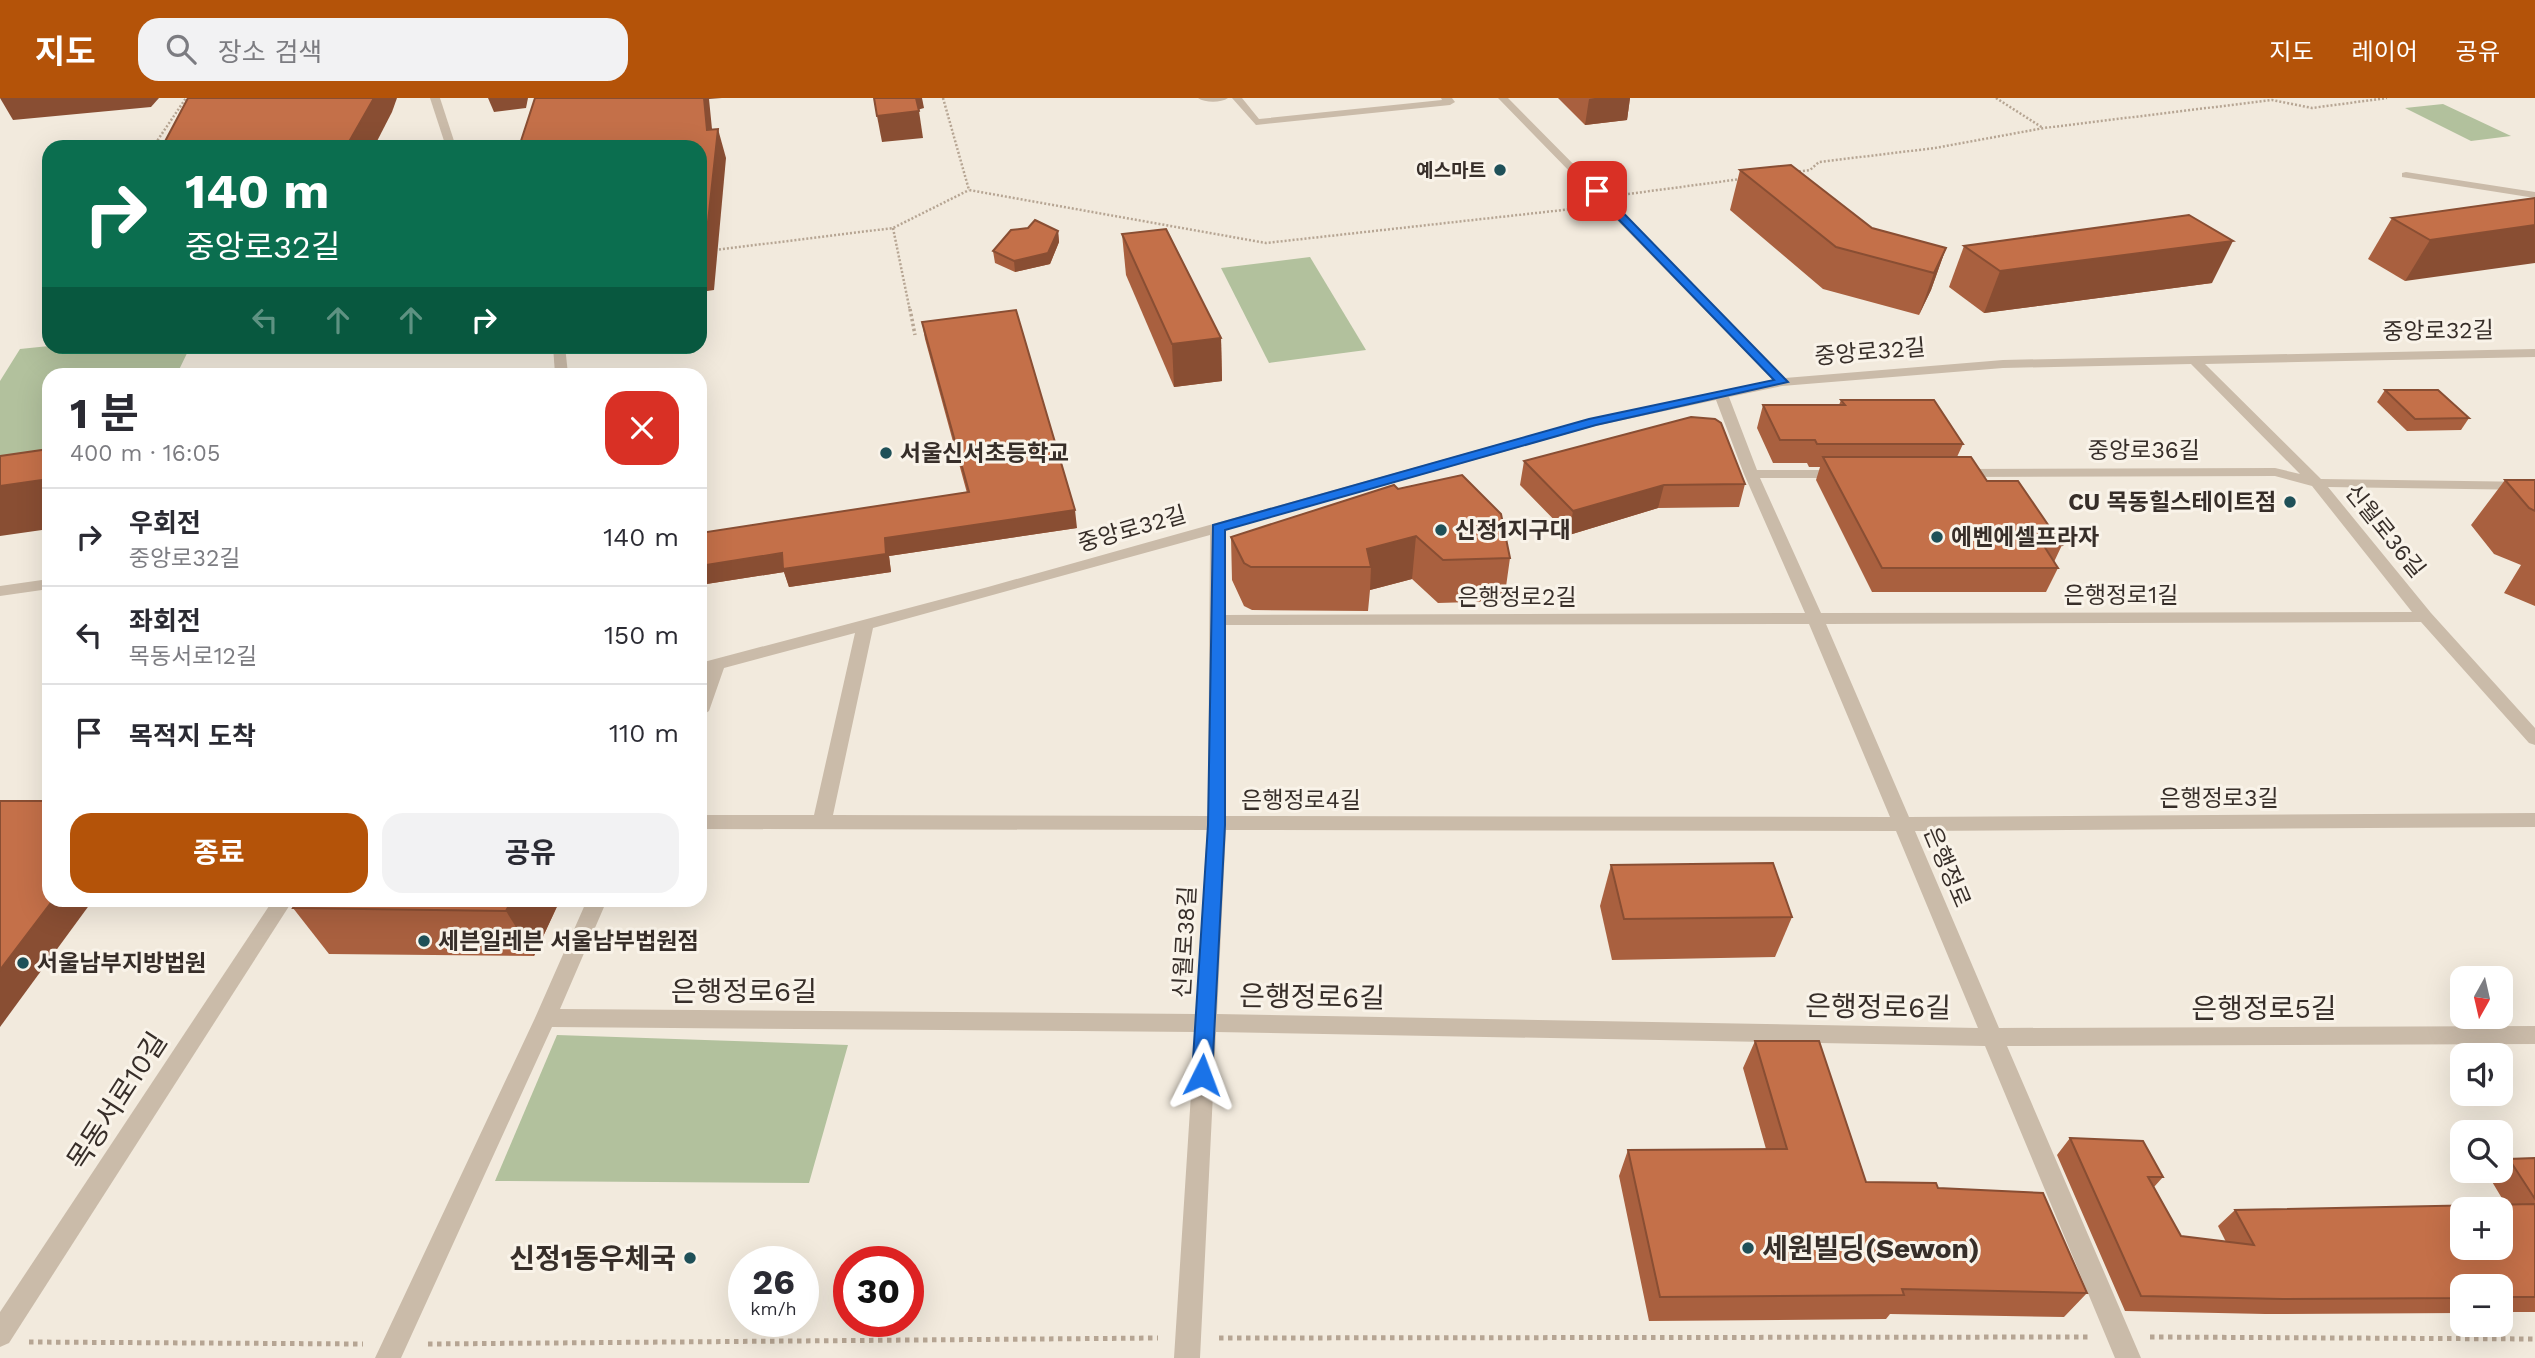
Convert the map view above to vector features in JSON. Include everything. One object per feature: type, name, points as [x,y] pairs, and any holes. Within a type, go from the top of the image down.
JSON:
[{"type":"street","points":[[435,98],[449,140]]},
{"type":"street","points":[[1203,98],[1223,98]]},
{"type":"street","points":[[1237,98],[1256,122],[1450,102],[1446,98]]},
{"type":"street","points":[[1503,98],[1782,382]]},
{"type":"street","points":[[2406,175],[2535,195]]},
{"type":"street","name":"중앙로32길","points":[[708,667],[865,626],[1593,422],[1782,382],[2003,365],[2535,353]]},
{"type":"street","name":"신월로36길","points":[[2193,359],[2317,483],[2425,617],[2535,738]]},
{"type":"street","name":"은행정로","points":[[1721,395],[1751,474],[1816,620],[2129,1358]]},
{"type":"street","name":"중앙로36길","points":[[1947,474],[2275,472],[2317,483],[2535,486]]},
{"type":"street","points":[[1751,474],[1849,474]]},
{"type":"street","name":"신월로38길","points":[[1188,1348],[1217,825],[1218,528]]},
{"type":"street","points":[[0,591],[42,585]]},
{"type":"street","name":"은행정로1길","points":[[1816,620],[2425,617]]},
{"type":"street","name":"은행정로2길","points":[[1218,620],[1816,620]]},
{"type":"street","points":[[822,823],[865,626]]},
{"type":"street","name":"은행정로3길","points":[[1903,824],[2535,820]]},
{"type":"street","name":"은행정로4길","points":[[707,822],[1217,825],[1903,824]]},
{"type":"street","name":"목동서로10길","points":[[7,1338],[279,907]]},
{"type":"street","points":[[391,1351],[546,1018],[594,907]]},
{"type":"street","name":"은행정로6길","points":[[546,1018],[1205,1023],[1992,1037]]},
{"type":"street","name":"은행정로5길","points":[[1992,1037],[2535,1035]]},
{"type":"path","points":[[158,140],[186,98]]},
{"type":"path","points":[[943,98],[969,190]]},
{"type":"path","points":[[1996,98],[2043,128]]},
{"type":"path","points":[[1782,174],[1810,170],[1819,162],[1935,148],[2043,128],[2272,100],[2312,108],[2387,98]]},
{"type":"path","points":[[714,250],[893,228],[969,190],[1266,243],[1606,201],[1741,179]]},
{"type":"path","points":[[893,228],[915,335]]},
{"type":"path","points":[[7,1338],[391,1351],[1188,1348],[2120,1337],[2535,1339]]},
{"type":"green space","points":[[2443,104],[2511,136],[2471,141],[2405,108]]},
{"type":"green space","points":[[1310,257],[1366,350],[1269,363],[1221,268]]},
{"type":"green space","points":[[42,347],[42,354],[187,354],[180,368],[42,368],[42,487],[0,493],[0,381],[20,349]]},
{"type":"green space","points":[[557,1035],[848,1045],[809,1183],[495,1181]]},
{"type":"building","points":[[188,98],[374,98],[350,140],[166,140]]},
{"type":"building","points":[[535,98],[704,98],[707,130],[718,129],[707,231],[707,140],[521,140]]},
{"type":"building","points":[[874,98],[916,98],[919,111],[877,116]]},
{"type":"building","points":[[1791,165],[1872,228],[1946,248],[1934,273],[1836,247],[1740,170]]},
{"type":"building","points":[[2535,198],[2535,225],[2430,240],[2392,218]]},
{"type":"building","points":[[2189,215],[2233,241],[2000,271],[1964,246]]},
{"type":"building","points":[[1035,220],[1058,231],[1048,253],[1014,261],[993,251],[1011,230],[1028,228]]},
{"type":"building","points":[[1166,229],[1221,338],[1172,344],[1122,234]]},
{"type":"building","points":[[1016,310],[1075,510],[885,538],[886,554],[783,569],[782,553],[707,565],[707,532],[969,492],[922,322]]},
{"type":"building","points":[[2385,390],[2438,390],[2469,418],[2415,419]]},
{"type":"building","points":[[1841,400],[1934,400],[1963,444],[1817,444],[1815,440],[1780,440],[1763,405],[1845,405]]},
{"type":"building","points":[[1691,417],[1715,419],[1721,423],[1745,484],[1664,485],[1573,511],[1524,461]]},
{"type":"building","points":[[42,450],[42,480],[0,486],[0,456]]},
{"type":"building","points":[[1823,457],[1971,457],[1987,481],[2018,481],[2062,545],[2044,546],[2058,568],[1882,568]]},
{"type":"building","points":[[1462,475],[1501,514],[1510,558],[1443,560],[1416,536],[1367,549],[1371,567],[1251,567],[1244,563],[1231,537],[1394,485],[1398,489]]},
{"type":"building","points":[[2505,480],[2535,480],[2535,511],[2529,508]]},
{"type":"building","points":[[0,801],[42,801],[42,907],[48,907],[0,970]]},
{"type":"building","points":[[1773,863],[1792,917],[1624,919],[1611,865]]},
{"type":"building","points":[[294,907],[508,907],[506,911]]},
{"type":"building","points":[[1755,1041],[1819,1041],[1866,1182],[1936,1183],[1938,1188],[2043,1193],[2087,1293],[1902,1289],[1904,1295],[1660,1297],[1628,1150],[1787,1149]]},
{"type":"building","points":[[2070,1138],[2143,1141],[2163,1177],[2148,1177],[2181,1236],[2254,1245],[2235,1210],[2450,1206],[2450,1260],[2513,1260],[2513,1204],[2535,1204],[2535,1297],[2513,1297],[2513,1274],[2450,1274],[2450,1298],[2141,1296]]},
{"type":"building","points":[[2535,1158],[2535,1199],[2513,1165],[2513,1159]]},
{"type":"place","name":"예스마트","points":[[1500,170]]},
{"type":"place","name":"서울신서초등학교","points":[[886,453]]},
{"type":"place","name":"CU 목동힐스테이트점","points":[[2290,502]]},
{"type":"place","name":"신정1지구대","points":[[1441,530]]},
{"type":"place","name":"에벤에셀프라자","points":[[1937,537]]},
{"type":"place","name":"세븐일레븐 서울남부법원점","points":[[424,941]]},
{"type":"place","name":"서울남부지방법원","points":[[23,963]]},
{"type":"place","name":"세원빌딩(Sewon)","points":[[1748,1248]]},
{"type":"place","name":"신정1동우체국","points":[[690,1258]]},
{"type":"route","points":[[1202,1075],[1217,825],[1218,528],[1593,422],[1782,382],[1597,191]]}]
